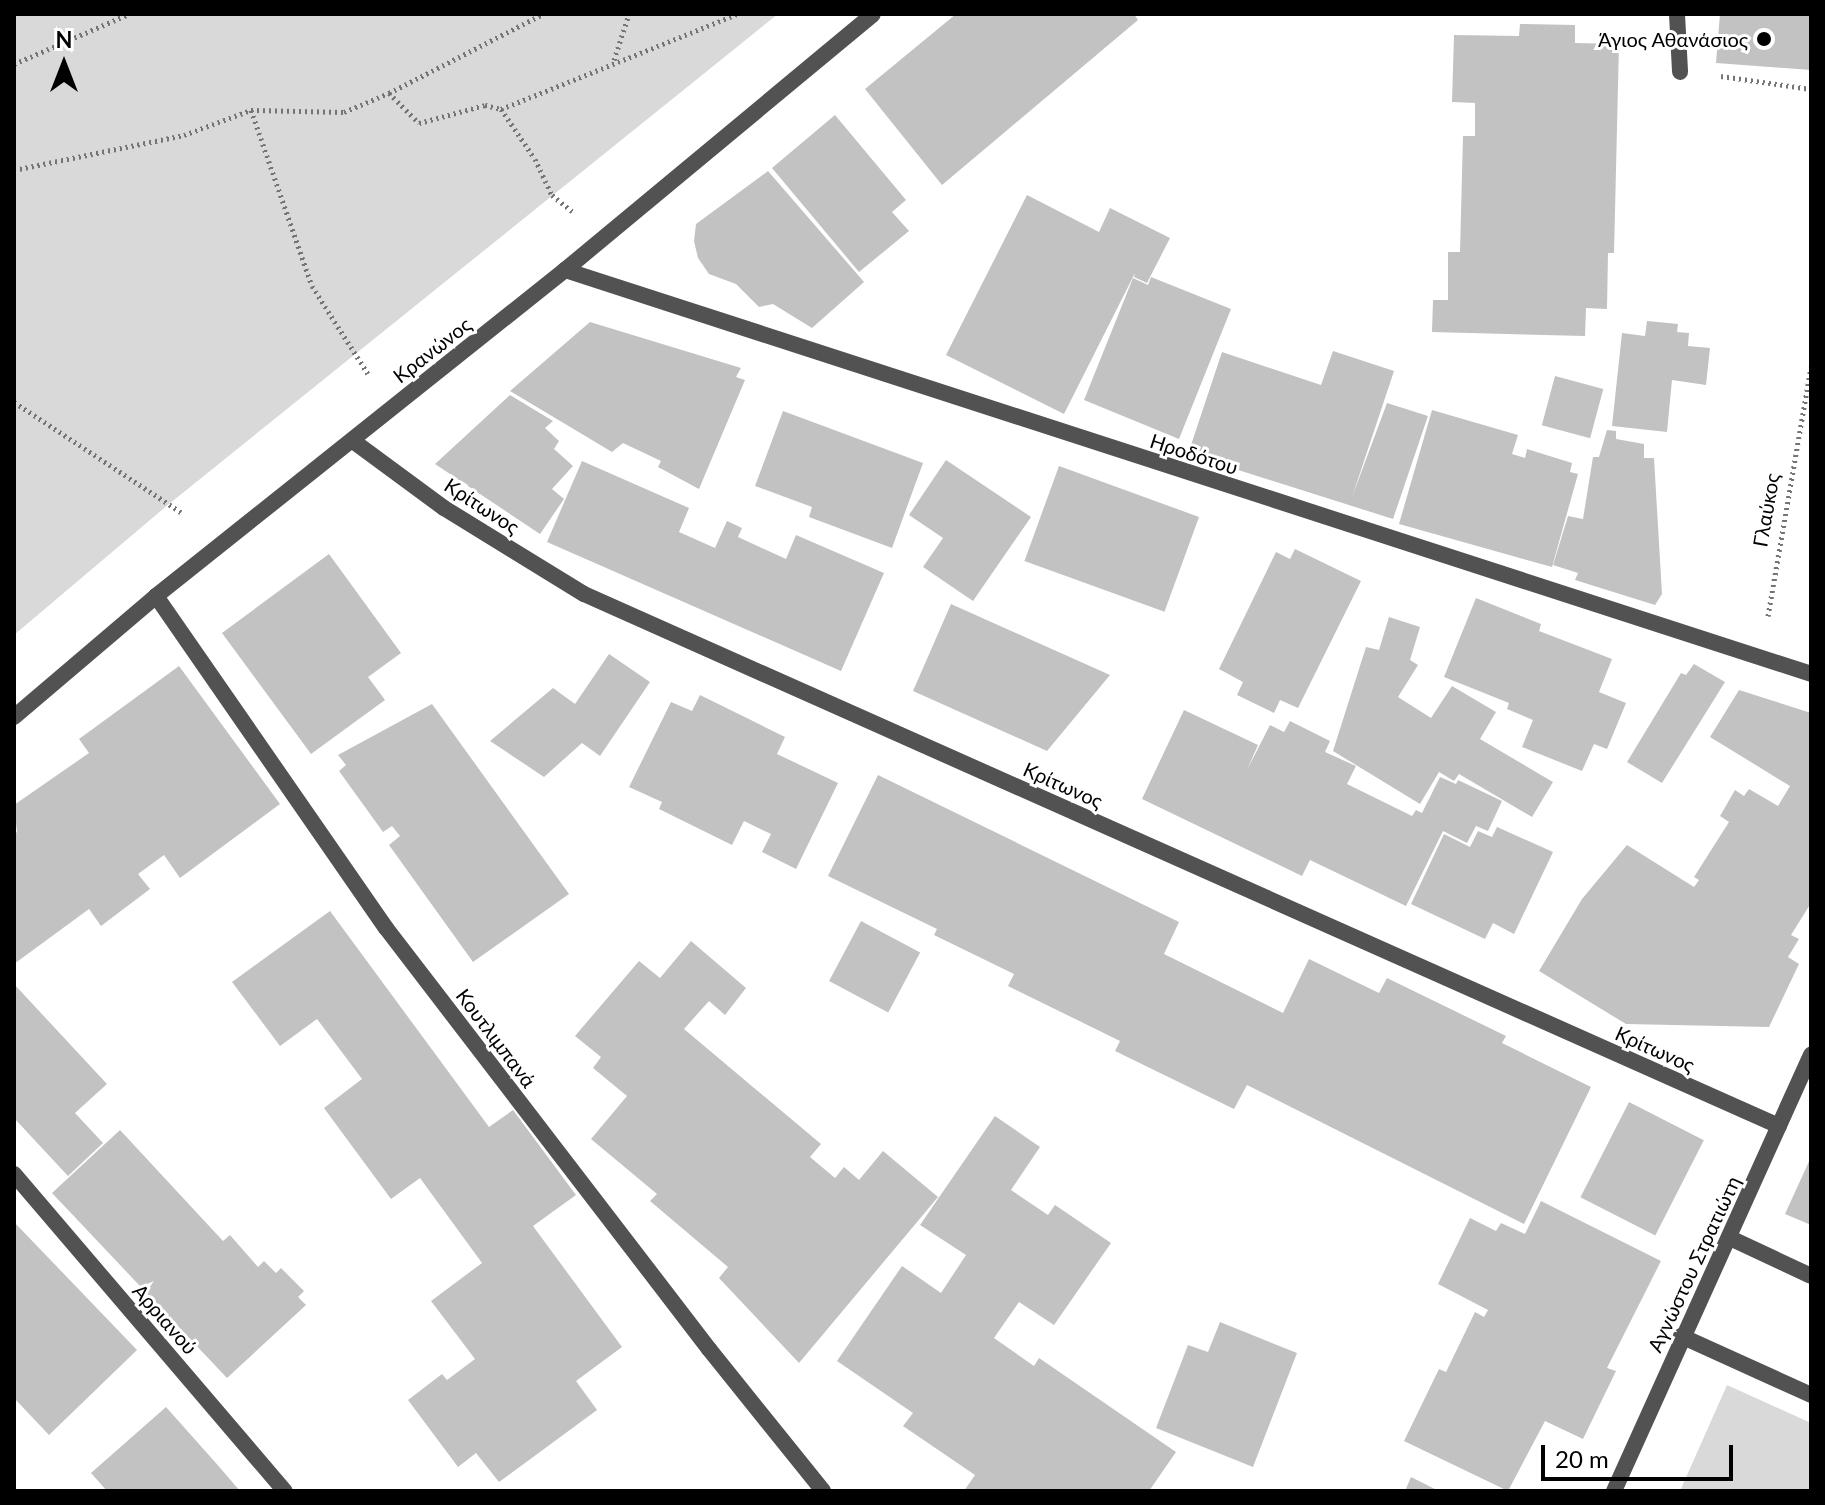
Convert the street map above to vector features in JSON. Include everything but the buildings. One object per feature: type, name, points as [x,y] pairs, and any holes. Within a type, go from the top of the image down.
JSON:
[{"type":"street","name":"Κρανώνος","points":[[14,717],[156,596],[565,270],[873,14]]},
{"type":"street","points":[[1677,14],[1680,72]]},
{"type":"street","name":"Ηροδότου","points":[[565,270],[1811,674]]},
{"type":"street","name":"Κρίτωνος","points":[[353,441],[444,508],[584,594],[1779,1126]]},
{"type":"street","name":"Κουτλιμπανά","points":[[156,596],[386,928],[709,1349],[823,1491]]},
{"type":"street","name":"Αγνώστου Στρατιώτη","points":[[1614,1491],[1681,1336],[1730,1238],[1811,1054]]},
{"type":"street","name":"Αρριανού","points":[[14,1174],[285,1491]]},
{"type":"street","points":[[1730,1238],[1811,1276]]},
{"type":"street","points":[[1681,1336],[1811,1395]]},
{"type":"path","points":[[14,64],[129,14]]},
{"type":"path","points":[[14,170],[184,135],[251,110],[344,112],[389,93],[543,14]]},
{"type":"path","points":[[613,61],[629,14]]},
{"type":"path","points":[[389,93],[419,123],[467,108],[485,105],[501,109],[613,61],[737,14]]},
{"type":"path","points":[[1743,78],[1811,89]]},
{"type":"path","points":[[501,109],[535,159],[552,195],[605,235]]},
{"type":"path","points":[[251,110],[312,286],[354,358],[395,405]]},
{"type":"path","name":"Γλαύκος","points":[[1761,659],[1811,368]]},
{"type":"path","points":[[14,402],[181,512]]},
{"type":"shaded area","points":[[14,14],[778,14],[169,504],[14,635]]},
{"type":"shaded area","points":[[1727,1385],[1811,1423],[1811,1491],[1680,1491]]},
{"type":"place","name":"Άγιος Αθανάσιος","points":[[1764,39]]}]
